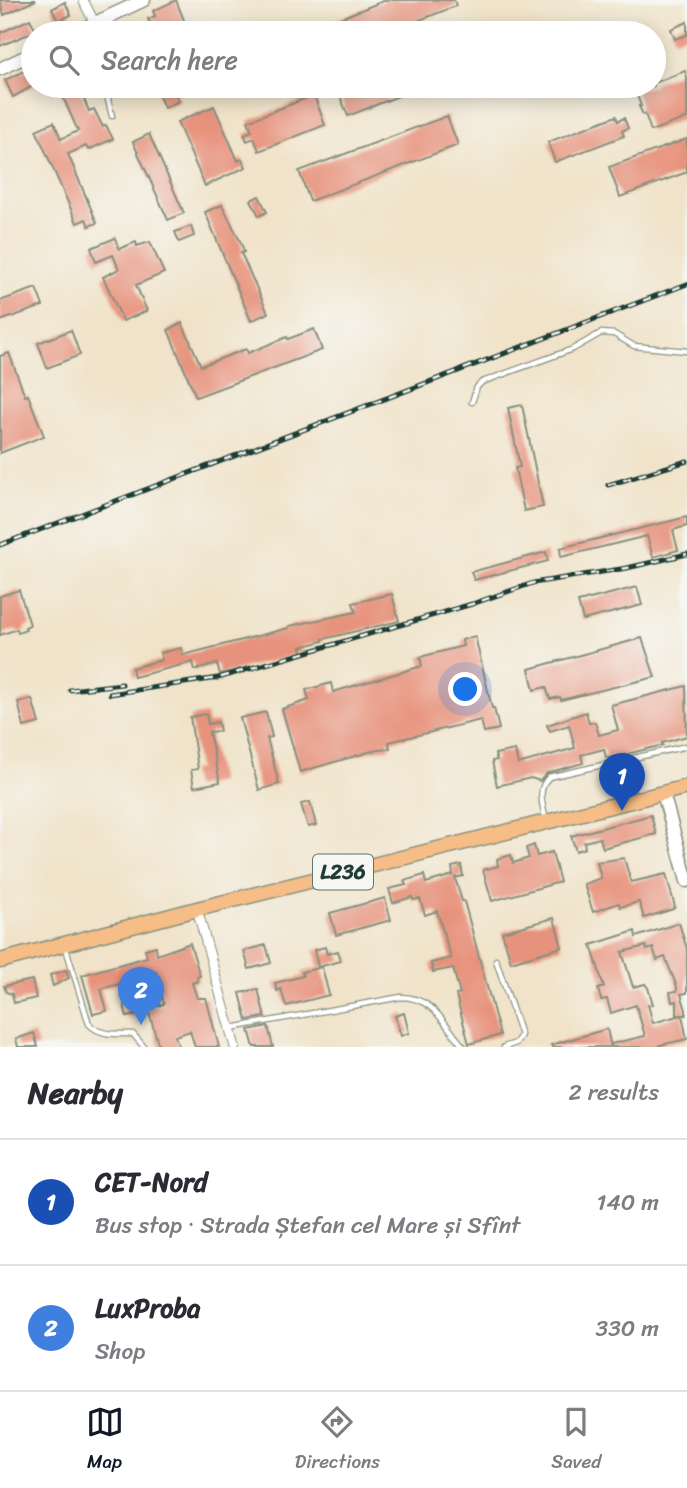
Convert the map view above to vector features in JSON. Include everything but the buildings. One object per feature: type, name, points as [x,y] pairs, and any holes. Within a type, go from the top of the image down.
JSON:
[{"type":"main road","name":"L236","points":[[0,961],[687,787]]},
{"type":"street","points":[[83,0],[94,21]]},
{"type":"street","points":[[101,21],[144,0]]},
{"type":"street","points":[[0,69],[21,59]]},
{"type":"street","points":[[663,793],[687,881]]},
{"type":"street","points":[[197,909],[235,1047]]},
{"type":"lane","points":[[108,17],[110,21]]},
{"type":"lane","points":[[108,98],[111,116]]},
{"type":"lane","points":[[472,402],[477,387],[482,382],[573,349],[601,332],[614,334],[634,346],[687,351]]},
{"type":"lane","points":[[547,822],[540,791],[549,777],[687,746]]},
{"type":"lane","points":[[65,944],[89,1024],[107,1034],[133,1034],[144,1047]]},
{"type":"lane","points":[[496,960],[521,1035],[516,1043],[504,1047]]},
{"type":"lane","points":[[230,1028],[401,997],[415,997],[426,1003],[464,1047]]},
{"type":"railway","points":[[0,545],[687,284]]},
{"type":"railway","points":[[608,485],[687,461]]},
{"type":"railway","points":[[110,694],[218,678],[472,604],[533,583],[627,568],[687,554]]},
{"type":"railway","points":[[70,690],[122,684]]},
{"type":"place","name":"CET-Nord","points":[[622,811]]},
{"type":"place","name":"LuxProba","points":[[141,1025]]}]
